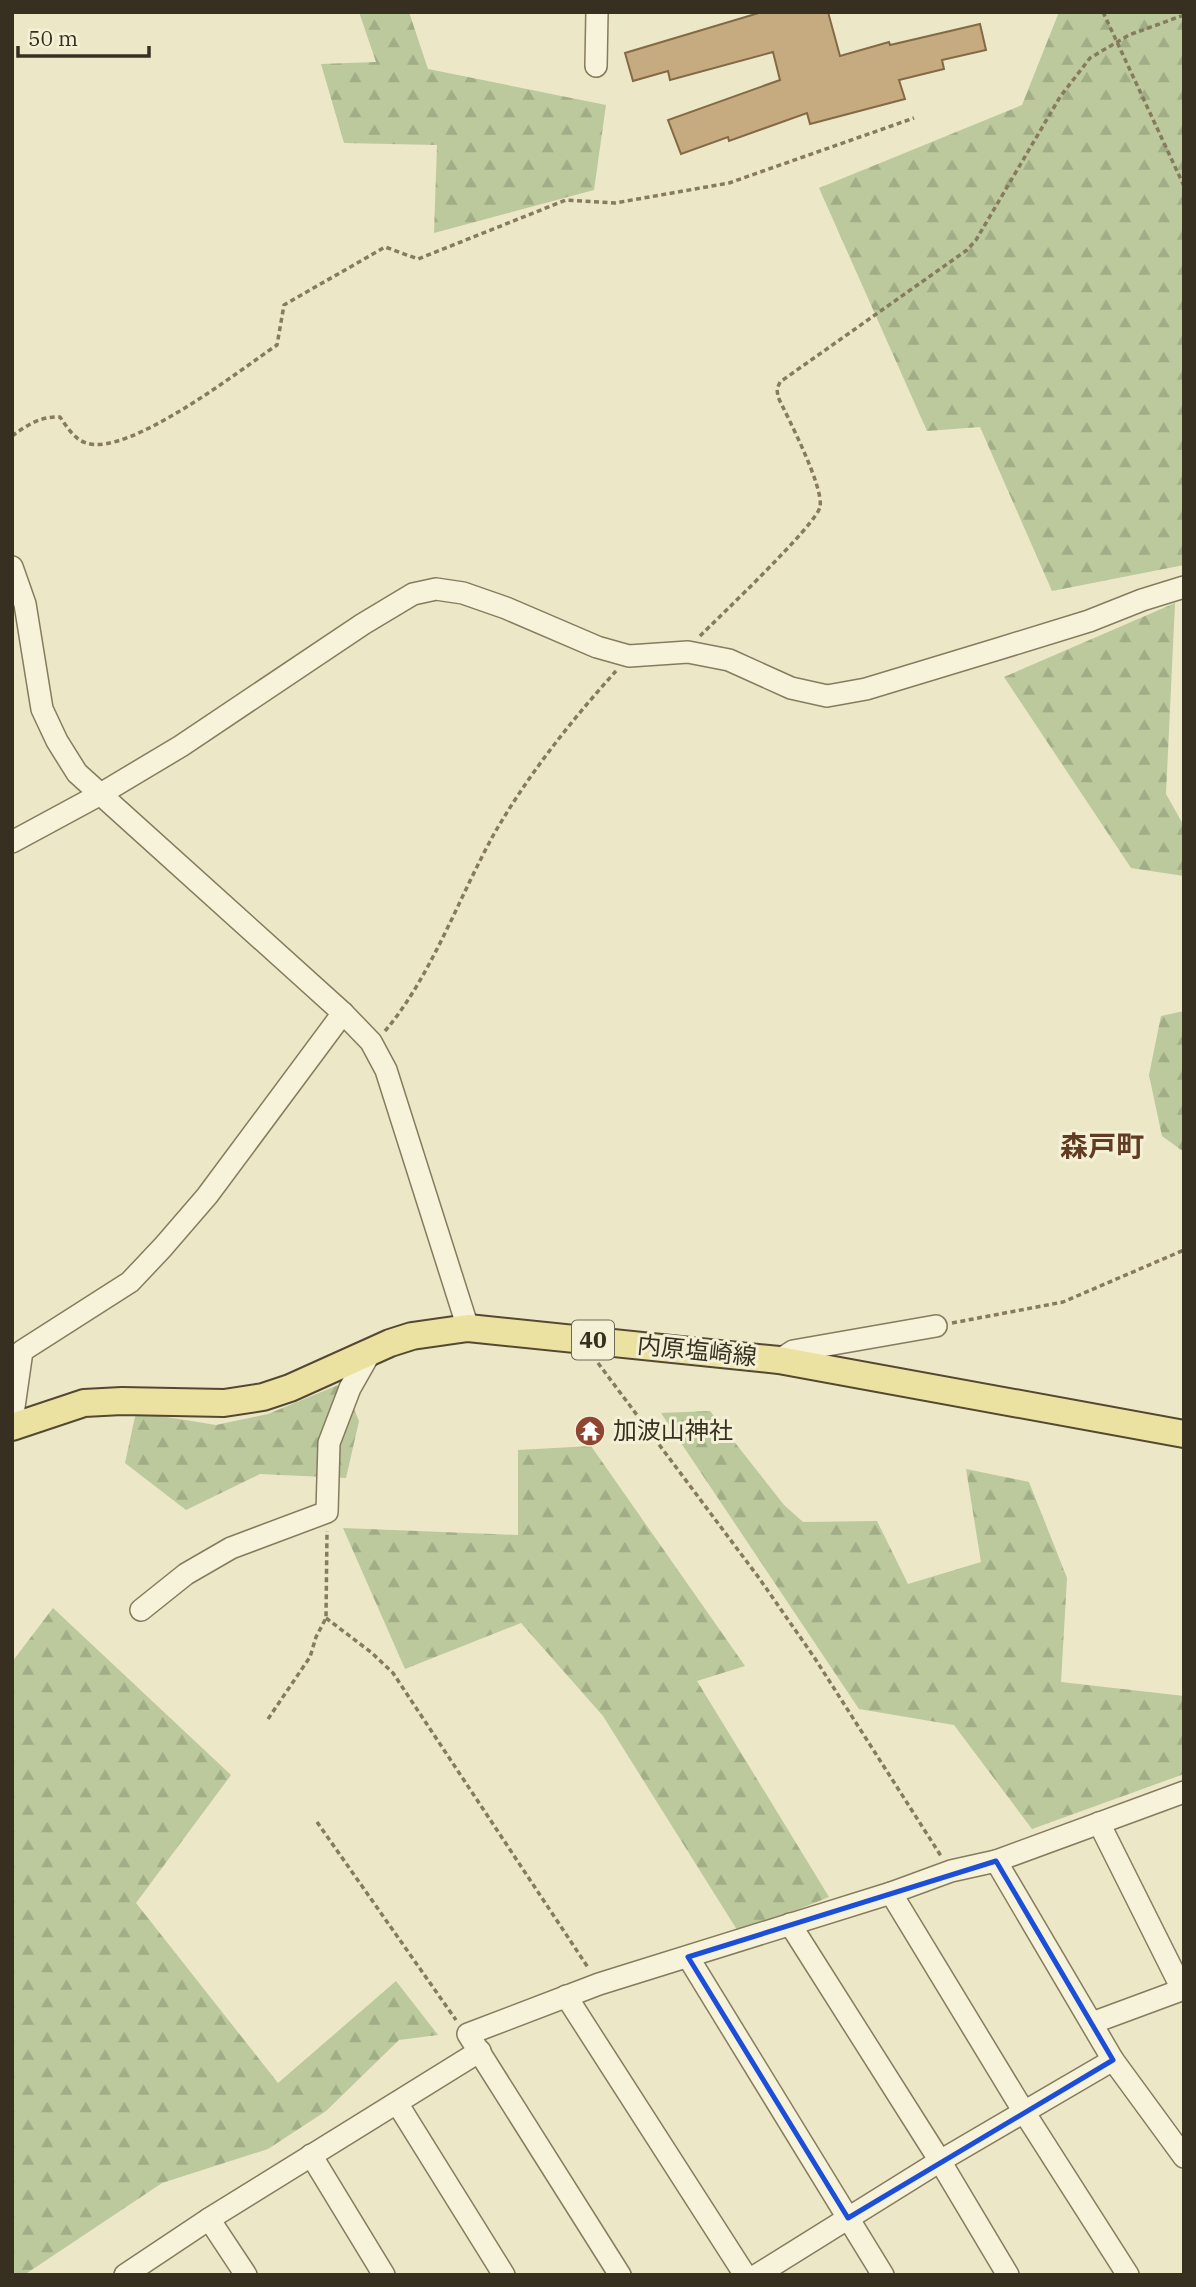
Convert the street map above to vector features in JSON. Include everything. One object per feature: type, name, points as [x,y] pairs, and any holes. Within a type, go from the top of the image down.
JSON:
[{"type":"main road","name":"内原塩崎線","points":[[12,1427],[84,1404],[122,1401],[224,1403],[263,1397],[412,1336],[468,1328],[779,1360],[1184,1434]]},
{"type":"street","points":[[596,66],[597,12]]},
{"type":"street","points":[[12,567],[25,604],[32,637],[42,709],[57,741],[77,772],[99,795],[343,1013],[371,1042],[386,1070],[468,1328]]},
{"type":"street","points":[[12,842],[99,795],[181,746],[413,594],[436,589],[463,593],[506,608],[597,647],[629,656],[688,652],[729,660],[791,688],[827,696],[866,689],[1050,634],[1184,587]]},
{"type":"street","points":[[12,1420],[22,1352],[38,1339],[100,1304],[130,1282],[207,1196],[343,1013]]},
{"type":"street","points":[[779,1360],[793,1351],[936,1326]]},
{"type":"street","points":[[141,1610],[186,1574],[232,1548],[327,1512],[329,1443],[350,1388],[371,1351]]},
{"type":"street","points":[[620,2275],[468,2034],[599,1984],[891,1893],[951,1871],[996,1861],[1184,1792]]},
{"type":"street","points":[[1092,2023],[1183,1989],[1099,1823]]},
{"type":"street","points":[[996,1861],[1113,2060],[1184,2157]]},
{"type":"street","points":[[891,1893],[1024,2112],[1128,2275]]},
{"type":"street","points":[[790,1924],[940,2161],[1008,2275]]},
{"type":"street","points":[[688,1957],[883,2275]]},
{"type":"street","points":[[566,1996],[746,2275]]},
{"type":"street","points":[[125,2275],[209,2219],[480,2051]]},
{"type":"street","points":[[757,2275],[940,2161],[1113,2060]]},
{"type":"street","points":[[397,2103],[504,2275]]},
{"type":"street","points":[[311,2155],[384,2275]]},
{"type":"street","points":[[209,2219],[246,2275]]},
{"type":"path","points":[[1103,12],[1184,186]]},
{"type":"path","points":[[688,652],[695,641],[805,529],[820,507],[815,479],[778,397],[776,389],[780,382],[967,250],[976,240],[1060,97],[1090,58],[1117,41],[1184,15]]},
{"type":"path","points":[[12,436],[50,416],[60,417],[76,438],[88,444],[117,442],[148,430],[277,345],[284,305],[385,247],[418,259],[566,200],[615,204],[729,183],[914,118]]},
{"type":"path","points":[[371,1042],[386,1030],[433,958],[460,898],[523,786],[581,709],[629,656]]},
{"type":"path","points":[[936,1326],[1063,1301],[1184,1250]]},
{"type":"path","points":[[580,1338],[759,1578],[814,1657],[951,1871]]},
{"type":"path","points":[[268,1719],[310,1657],[326,1618],[327,1512]]},
{"type":"path","points":[[326,1618],[372,1653],[393,1673],[599,1984]]},
{"type":"path","points":[[317,1822],[456,2020]]},
{"type":"highlighted area","points":[[996,1861],[1113,2060],[848,2218],[688,1957]]},
{"type":"green space","points":[[359,12],[409,12],[428,69],[606,105],[594,190],[434,233],[437,145],[344,143],[321,64],[376,62]]},
{"type":"green space","points":[[1059,12],[1184,12],[1184,565],[1052,591],[980,427],[927,431],[819,188],[1022,105]]},
{"type":"green space","points":[[1175,603],[1166,794],[1184,826],[1184,876],[1131,868],[1004,677]]},
{"type":"green space","points":[[1184,1011],[1184,1152],[1162,1136],[1149,1075],[1161,1016]]},
{"type":"green space","points":[[343,1383],[359,1421],[346,1478],[260,1474],[186,1510],[125,1463],[136,1412],[216,1425],[268,1414]]},
{"type":"green space","points":[[710,1411],[784,1505],[803,1522],[877,1521],[908,1584],[981,1562],[966,1469],[1029,1482],[1067,1578],[1061,1682],[1184,1696],[1184,1774],[1032,1829],[954,1725],[859,1709],[661,1413]]},
{"type":"green space","points":[[591,1446],[745,1666],[697,1681],[829,1897],[739,1933],[603,1716],[521,1623],[405,1669],[343,1528],[518,1535],[518,1450]]},
{"type":"green space","points":[[53,1608],[231,1775],[136,1903],[278,2083],[396,1981],[438,2035],[399,2040],[326,2111],[268,2149],[162,2183],[24,2275],[12,2275],[12,1662]]},
{"type":"building","points":[[762,12],[828,12],[840,56],[889,42],[890,45],[980,24],[986,50],[942,60],[944,69],[899,80],[905,99],[810,124],[807,113],[729,141],[728,137],[681,154],[668,120],[780,80],[773,52],[670,80],[668,71],[633,81],[625,53]]},
{"type":"place","name":"加波山神社","points":[[590,1431]]},
{"type":"district","name":"森戸町","points":[[1102,1146]]}]
